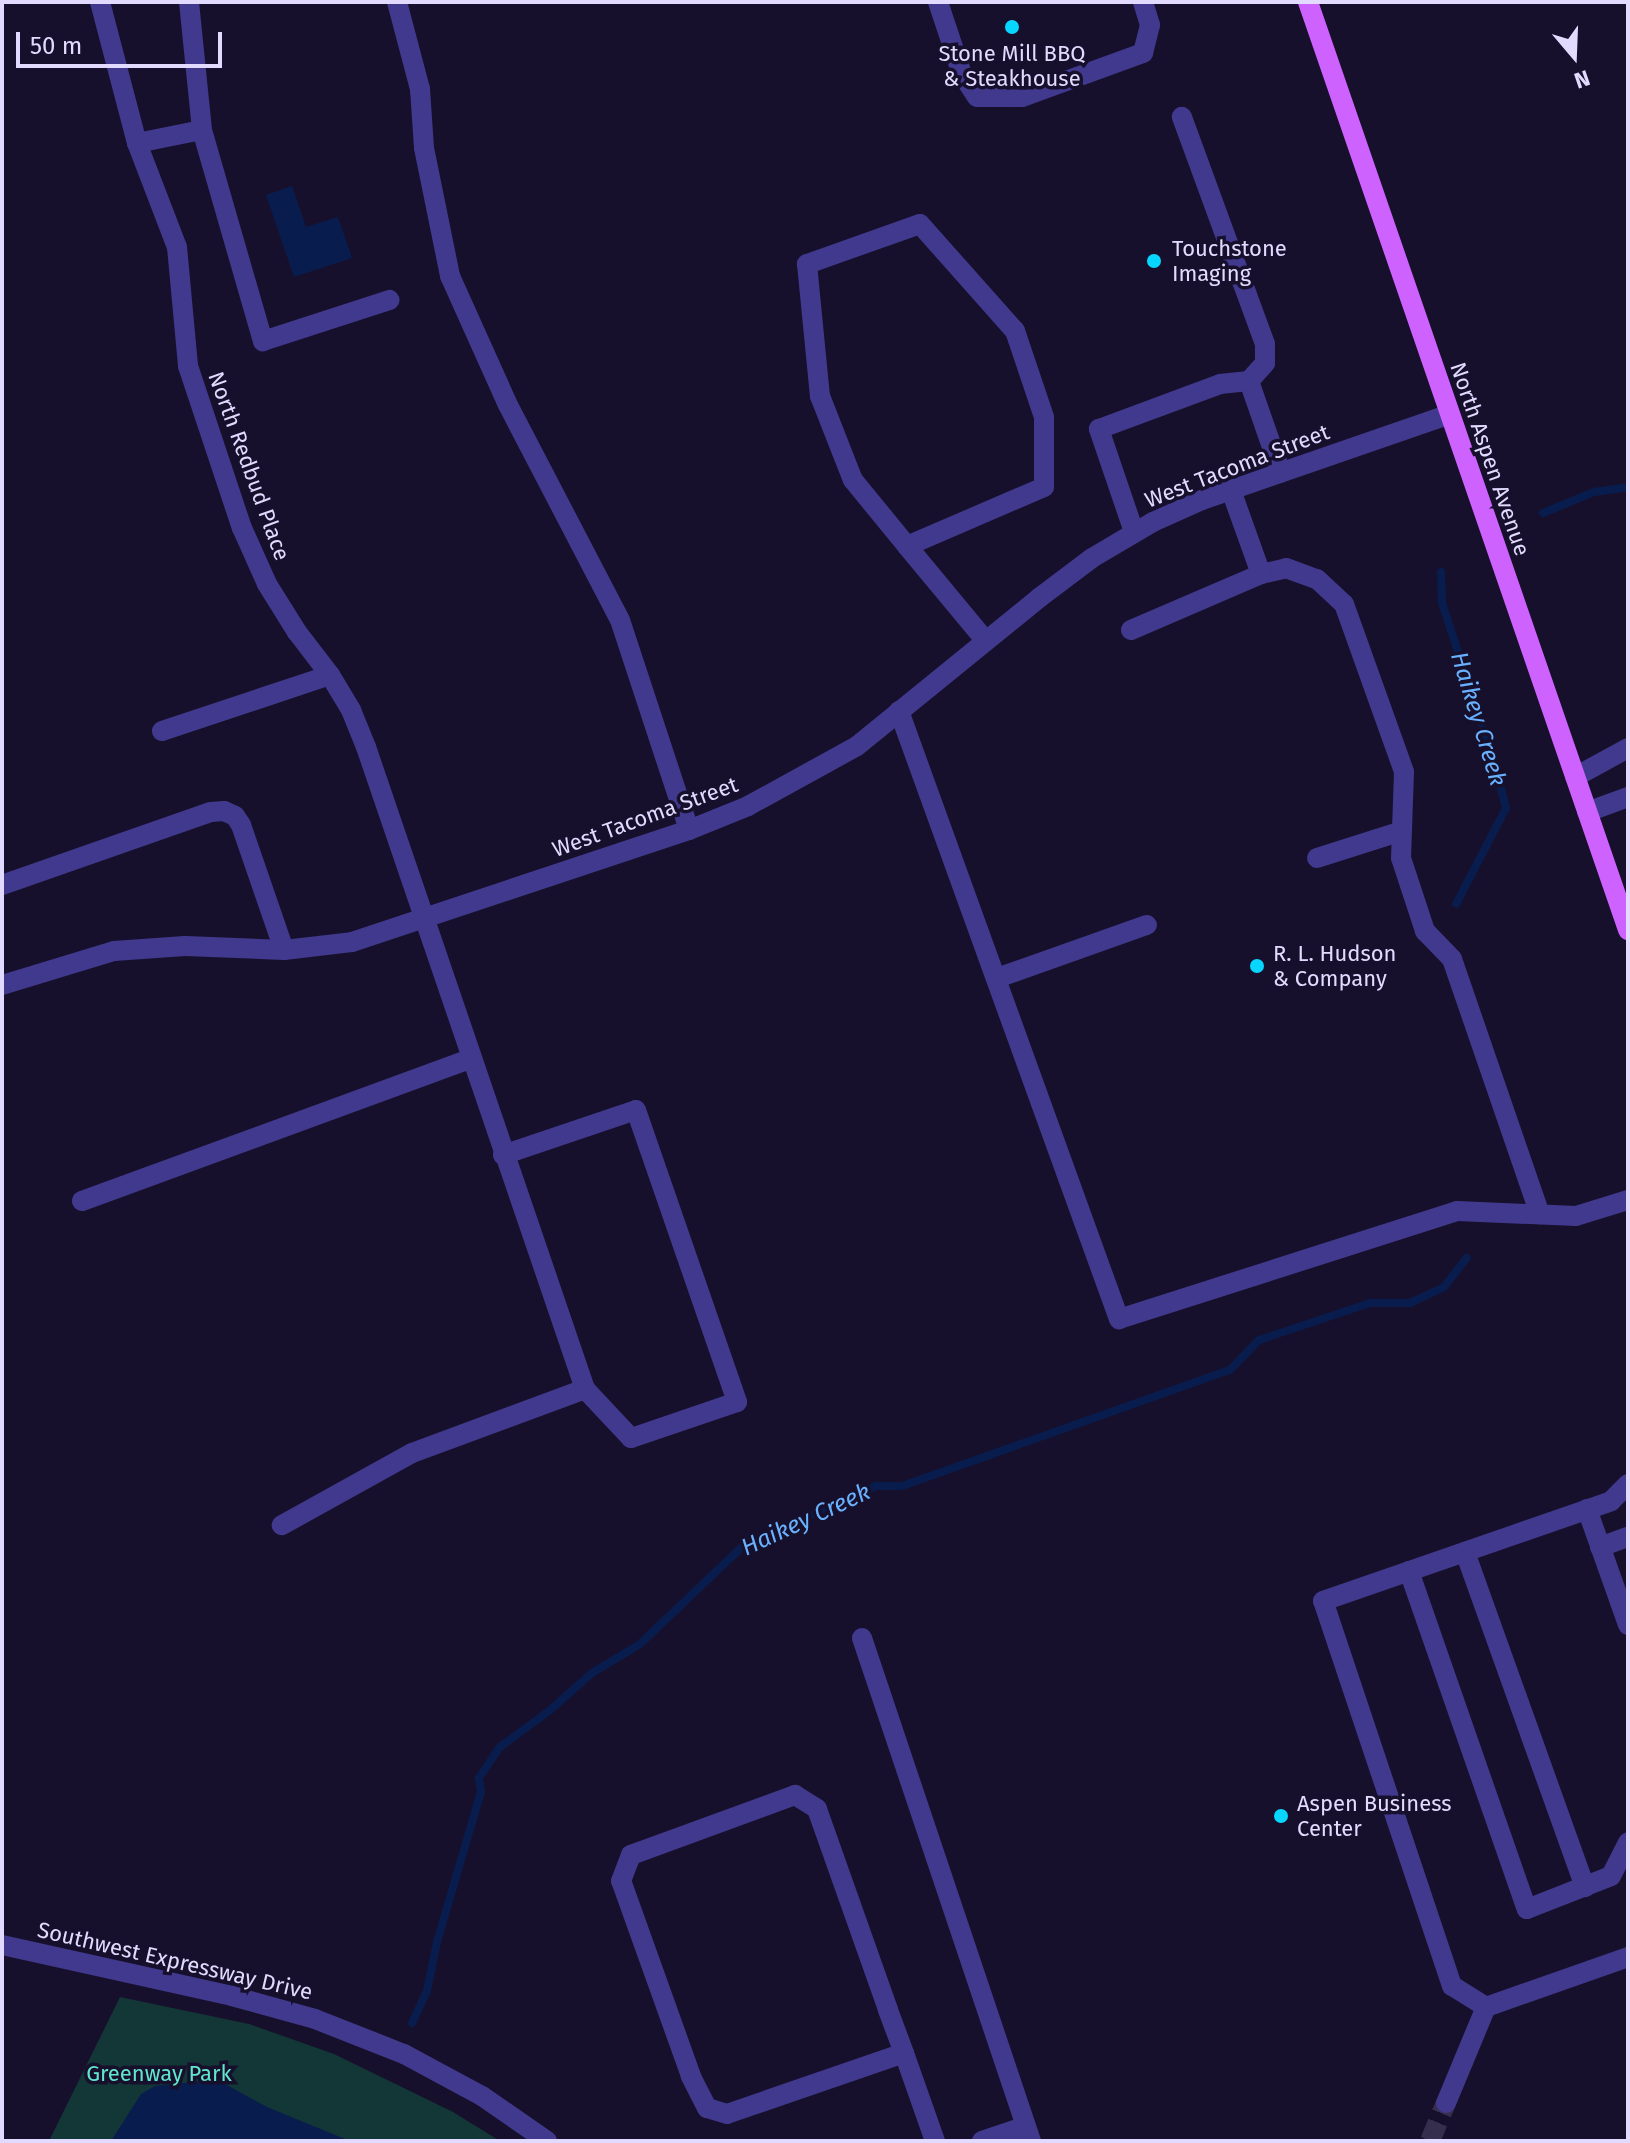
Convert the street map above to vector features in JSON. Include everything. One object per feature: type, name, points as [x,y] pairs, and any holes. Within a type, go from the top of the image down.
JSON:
[{"type":"main road","name":"North Aspen Avenue","points":[[1308,2],[1628,930]]},
{"type":"street","name":"North Redbud Place","points":[[100,2],[137,143],[177,247],[188,366],[242,528],[275,596],[351,710],[366,747],[585,1389]]},
{"type":"street","points":[[189,2],[202,130],[263,341],[389,300]]},
{"type":"street","points":[[397,2],[420,89],[424,148],[450,276],[508,405],[620,620],[689,830]]},
{"type":"street","points":[[938,2],[962,74],[977,97],[1022,97],[1143,53],[1150,25],[1143,2]]},
{"type":"street","points":[[1134,532],[1099,429],[1220,384],[1249,381],[1265,363],[1265,344],[1182,117]]},
{"type":"street","points":[[137,143],[202,130]]},
{"type":"street","points":[[907,546],[1044,487],[1044,417],[1015,331],[920,224],[807,264],[820,396],[853,480],[907,546],[985,640]]},
{"type":"street","points":[[1249,381],[1281,473]]},
{"type":"street","name":"West Tacoma Street","points":[[2,985],[61,965],[126,950],[185,946],[284,950],[352,942],[689,830],[748,806],[857,746],[985,640],[1092,558],[1134,532],[1231,490],[1450,414]]},
{"type":"street","points":[[1231,490],[1261,574]]},
{"type":"street","points":[[1131,630],[1261,574],[1286,568],[1317,579],[1344,604],[1404,772],[1401,858],[1425,931],[1452,959],[1540,1214]]},
{"type":"street","points":[[162,731],[330,675]]},
{"type":"street","points":[[899,711],[1119,1319],[1457,1211],[1576,1216],[1628,1200]]},
{"type":"street","points":[[1575,777],[1628,748]]},
{"type":"street","points":[[1587,812],[1628,797]]},
{"type":"street","points":[[2,885],[211,812],[224,811],[235,816],[241,825],[284,950]]},
{"type":"street","points":[[1317,858],[1402,831]]},
{"type":"street","points":[[997,978],[1147,925]]},
{"type":"street","points":[[82,1201],[471,1059]]},
{"type":"street","points":[[282,1525],[412,1453],[585,1389],[631,1438],[737,1402],[636,1110],[503,1155]]},
{"type":"street","points":[[1486,2007],[1452,1986],[1323,1601],[1611,1501],[1628,1484]]},
{"type":"street","points":[[1587,1509],[1628,1625]]},
{"type":"street","points":[[1600,1547],[1628,1537]]},
{"type":"street","points":[[1465,1552],[1585,1887]]},
{"type":"street","points":[[1409,1571],[1527,1909],[1611,1876],[1628,1842]]},
{"type":"street","points":[[862,1638],[1029,2133],[982,2141]]},
{"type":"street","points":[[904,2053],[727,2114],[707,2108],[691,2076],[621,1881],[631,1855],[795,1795],[817,1809],[904,2053],[935,2141]]},
{"type":"street","name":"Southwest Expressway Drive","points":[[2,1945],[232,1996],[315,2019],[404,2054],[482,2096],[547,2141]]},
{"type":"street","points":[[1446,2103],[1486,2007],[1628,1957]]},
{"type":"green space","name":"Greenway Park","points":[[120,1997],[249,2024],[334,2054],[453,2112],[500,2141],[49,2141]]},
{"type":"water","points":[[292,186],[306,227],[338,217],[352,258],[294,277],[266,195]]},
{"type":"water","points":[[202,2081],[223,2083],[267,2107],[350,2141],[111,2141],[141,2094],[155,2086]]},
{"type":"waterway","name":"Haikey Creek","points":[[1543,513],[1594,492],[1628,487]]},
{"type":"waterway","name":"Haikey Creek","points":[[1441,572],[1442,603],[1494,761],[1506,808],[1456,904]]},
{"type":"waterway","name":"Haikey Creek","points":[[412,2023],[427,1991],[437,1942],[481,1792],[479,1778],[500,1747],[549,1711],[592,1673],[640,1644],[745,1544],[876,1486],[902,1486],[1230,1370],[1259,1340],[1370,1303],[1410,1303],[1444,1287],[1467,1258]]},
{"type":"tunnel","points":[[1430,2141],[1446,2103]]},
{"type":"place","name":"Stone Mill BBQ & Steakhouse","points":[[1012,27]]},
{"type":"place","name":"Touchstone Imaging","points":[[1154,261]]},
{"type":"place","name":"R. L. Hudson & Company","points":[[1257,966]]},
{"type":"place","name":"Aspen Business Center","points":[[1281,1816]]}]
